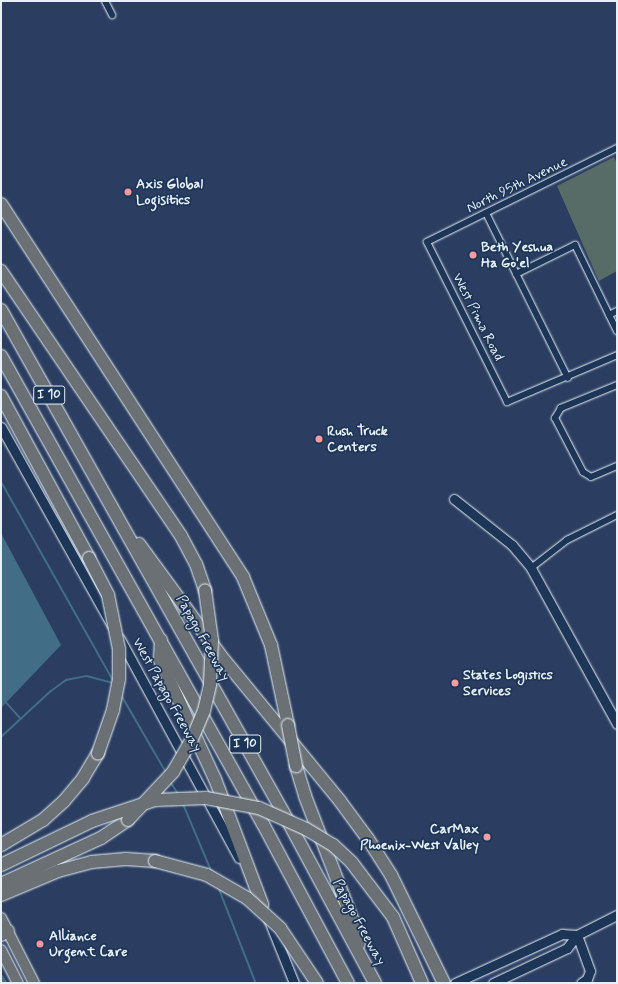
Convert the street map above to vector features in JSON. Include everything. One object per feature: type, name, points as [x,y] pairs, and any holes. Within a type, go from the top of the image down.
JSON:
[{"type":"highway","points":[[1,204],[242,577],[270,645],[296,766],[311,815],[356,929],[362,957]]},
{"type":"highway","points":[[1,271],[181,536],[196,564],[205,590],[212,640],[210,684],[204,711],[192,740],[173,772],[128,820],[101,838],[5,888]]},
{"type":"highway","name":"Papago Freeway","points":[[1,310],[127,532],[375,983]]},
{"type":"highway","name":"I 10","points":[[1,356],[161,640],[348,983]]},
{"type":"highway","points":[[1,396],[90,558],[108,595],[119,649],[119,679],[114,704],[98,753],[83,778],[64,801],[38,823],[1,845]]},
{"type":"highway","points":[[127,532],[147,552],[221,656],[368,839],[391,875],[444,983]]},
{"type":"highway","points":[[161,640],[160,660],[215,780],[262,904]]},
{"type":"highway","points":[[1,865],[92,820],[148,802],[206,798],[259,808],[306,829],[333,845],[356,867],[393,917],[422,983]]},
{"type":"highway","points":[[5,888],[91,862],[126,859],[155,861],[207,875],[248,898],[285,934],[317,983]]},
{"type":"main road","name":"West Papago Freeway","points":[[1,427],[222,823],[262,904],[294,983]]},
{"type":"main road","points":[[454,499],[512,545],[531,568],[617,724]]},
{"type":"main road","points":[[493,983],[567,948],[577,935],[617,915]]},
{"type":"main road","points":[[1,918],[4,933],[34,983]]},
{"type":"main road","points":[[455,983],[562,934],[577,935]]},
{"type":"main road","points":[[577,935],[590,971],[587,979],[581,983]]},
{"type":"main road","points":[[1,950],[18,983]]},
{"type":"street","points":[[105,1],[112,15]]},
{"type":"street","name":"North 95th Avenue","points":[[427,242],[617,148]]},
{"type":"street","points":[[486,213],[568,378],[617,355]]},
{"type":"street","name":"West Pima Road","points":[[427,242],[507,402],[568,378]]},
{"type":"street","points":[[516,274],[575,245],[617,331]]},
{"type":"street","points":[[609,315],[617,311]]},
{"type":"street","points":[[617,384],[562,408],[555,418],[583,472],[591,477],[617,466]]},
{"type":"street","points":[[531,568],[567,540],[617,515]]},
{"type":"green space","points":[[614,157],[617,163],[617,271],[599,281],[557,186]]},
{"type":"water","points":[[1,533],[61,645],[1,708]]},
{"type":"waterway","points":[[1,481],[113,680]]},
{"type":"waterway","points":[[1,737],[51,691],[66,680],[87,676],[114,683]]},
{"type":"waterway","points":[[122,696],[166,772]]},
{"type":"waterway","points":[[5,701],[21,719]]},
{"type":"waterway","points":[[170,781],[179,795]]},
{"type":"waterway","points":[[183,803],[212,872]]},
{"type":"waterway","points":[[219,888],[256,983]]},
{"type":"waterway","points":[[1,978],[4,983]]},
{"type":"place","name":"Axis Global Logisitics","points":[[128,192]]},
{"type":"place","name":"Beth Yeshua Ha Go'el","points":[[473,255]]},
{"type":"place","name":"Rush Truck Centers","points":[[319,439]]},
{"type":"place","name":"States Logistics Services","points":[[455,683]]},
{"type":"place","name":"CarMax Phoenix-West Valley","points":[[487,837]]},
{"type":"place","name":"Alliance Urgent Care","points":[[40,944]]}]
